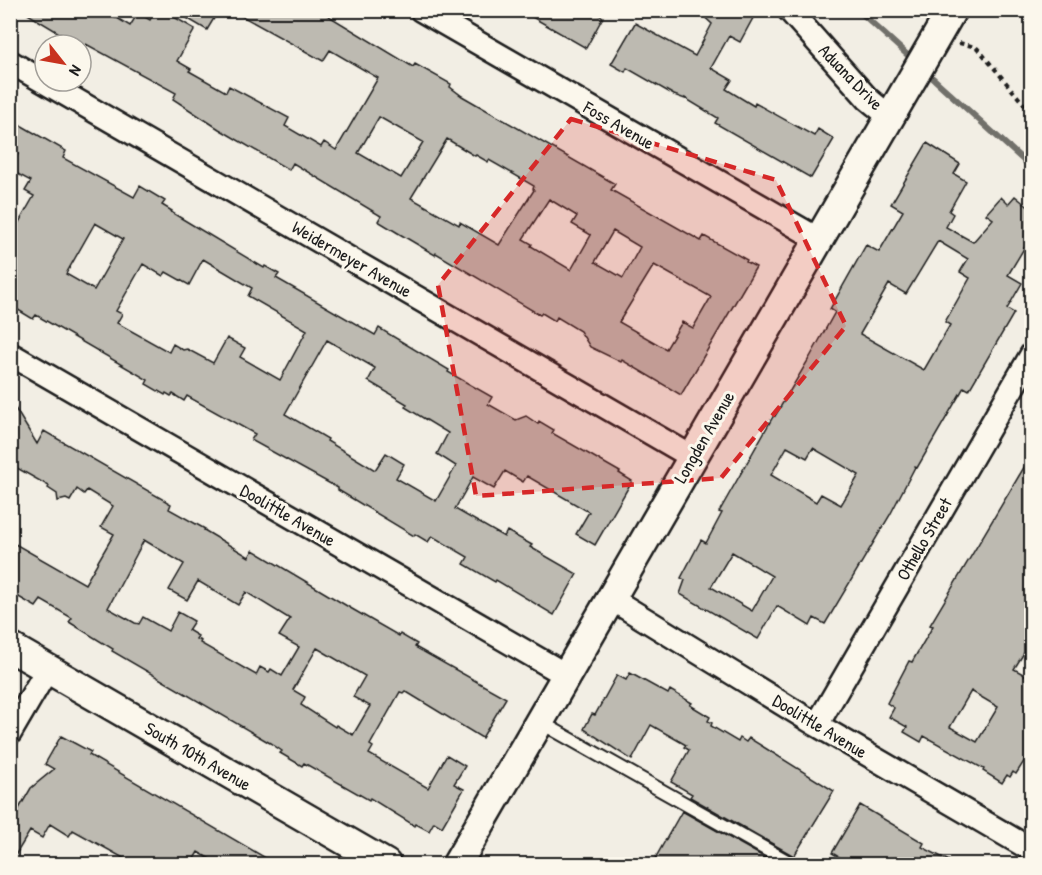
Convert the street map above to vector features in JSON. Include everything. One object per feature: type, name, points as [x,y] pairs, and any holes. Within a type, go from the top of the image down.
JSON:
[{"type":"street","name":"Foss Avenue","points":[[421,10],[818,239]]},
{"type":"street","name":"Aduana Drive","points":[[789,10],[868,99],[890,117]]},
{"type":"street","name":"Longden Avenue","points":[[457,864],[890,117],[914,77],[942,43],[952,10]]},
{"type":"street","name":"Weidermeyer Avenue","points":[[10,62],[692,457]]},
{"type":"street","name":"Doolittle Avenue","points":[[10,354],[566,675]]},
{"type":"street","name":"Othello Street","points":[[817,725],[1032,354]]},
{"type":"street","name":"Doolittle Avenue","points":[[610,598],[817,725],[1030,847]]},
{"type":"street","name":"South 10th Avenue","points":[[10,647],[386,864]]},
{"type":"street","points":[[10,733],[48,668]]},
{"type":"lane","points":[[540,722],[792,864]]},
{"type":"path","points":[[942,43],[972,46],[980,51],[1032,114]]},
{"type":"highlighted area","points":[[571,119],[776,180],[846,326],[721,478],[476,496],[438,285]]},
{"type":"building","points":[[21,10],[104,10],[130,26],[138,13],[150,20],[155,10],[162,10],[195,29],[177,61],[191,69],[189,71],[226,92],[229,86],[289,118],[285,126],[321,147],[324,142],[336,150],[378,78],[330,50],[323,61],[231,10],[319,10],[413,67],[415,64],[451,84],[450,87],[462,96],[615,184],[611,190],[701,241],[704,236],[756,267],[681,395],[622,360],[621,362],[590,347],[580,331],[557,317],[555,321],[542,313],[540,315],[398,233],[378,221],[381,216],[293,163],[289,170],[219,129],[173,99],[176,93],[93,48],[93,33],[59,33]],"holes":[[[379,117],[423,142],[401,178],[358,153]],[[447,139],[534,186],[534,190],[499,245],[460,222],[459,225],[411,198]],[[549,199],[577,216],[572,224],[591,235],[571,270],[523,239]],[[613,231],[640,247],[623,278],[595,262]],[[654,265],[711,297],[693,328],[682,322],[666,349],[619,322]]]},
{"type":"building","points":[[173,10],[219,10],[207,30]]},
{"type":"building","points":[[520,10],[570,10],[581,16],[584,10],[591,10],[603,17],[586,48]]},
{"type":"building","points":[[697,10],[739,10],[753,18],[740,42],[729,36],[711,68],[732,80],[726,89],[754,106],[755,103],[814,136],[818,129],[834,139],[811,178],[715,123],[718,118],[685,98],[674,95],[627,68],[625,72],[611,64],[635,23],[695,56],[712,24]]},
{"type":"building","points":[[10,119],[66,151],[63,158],[134,197],[140,186],[165,201],[162,205],[171,212],[264,268],[265,266],[279,274],[276,278],[375,335],[379,328],[492,397],[488,404],[516,420],[526,416],[538,424],[539,421],[554,430],[552,433],[632,481],[595,545],[576,534],[589,512],[527,476],[523,482],[505,471],[494,489],[473,477],[455,509],[504,537],[507,531],[577,574],[554,615],[496,580],[495,582],[464,564],[468,557],[432,536],[428,542],[415,534],[414,536],[338,488],[251,440],[255,434],[187,396],[184,401],[173,394],[171,396],[166,393],[165,395],[146,384],[148,380],[36,315],[33,319],[10,305],[10,238],[34,196],[25,191],[31,181],[10,170],[18,154],[10,150]],"holes":[[[95,223],[123,239],[94,290],[66,274]],[[203,259],[252,288],[248,296],[307,330],[280,380],[240,357],[245,348],[227,338],[213,363],[173,344],[169,352],[117,323],[122,314],[116,311],[143,264],[163,276],[166,272],[189,285]],[[327,340],[375,368],[368,381],[407,404],[405,407],[448,433],[437,454],[456,466],[436,501],[396,478],[404,464],[386,453],[375,470],[285,414]]]},
{"type":"building","points":[[927,143],[960,164],[954,174],[966,181],[949,211],[953,214],[946,227],[973,242],[993,219],[986,214],[1001,197],[1008,204],[1015,196],[1032,210],[1032,235],[1008,275],[1022,283],[1007,309],[1014,313],[969,390],[964,387],[917,468],[915,467],[890,515],[825,624],[814,618],[810,626],[777,606],[758,639],[680,594],[685,580],[681,578],[701,540],[706,543],[722,513],[719,512],[835,312],[830,309],[866,245],[879,252],[903,211],[891,204]],"holes":[[[938,241],[968,259],[960,272],[970,278],[945,322],[950,325],[924,370],[860,334],[889,284],[906,294]],[[787,447],[807,458],[813,448],[859,475],[841,505],[821,494],[816,502],[771,475]],[[732,552],[772,576],[752,611],[711,587]]]},
{"type":"building","points":[[10,400],[37,444],[44,431],[171,504],[169,509],[249,557],[253,550],[399,636],[400,634],[417,644],[415,647],[506,698],[482,738],[405,691],[400,692],[370,745],[373,747],[369,754],[428,788],[447,755],[465,766],[454,784],[464,789],[442,827],[434,822],[429,831],[416,824],[415,826],[370,798],[369,800],[304,763],[302,766],[280,753],[282,751],[270,743],[112,651],[113,649],[69,622],[72,618],[41,600],[36,607],[10,592],[10,541],[85,584],[114,534],[101,527],[113,506],[87,490],[84,494],[77,489],[70,501],[66,499],[58,501],[57,494],[48,488],[49,486],[10,464]],"holes":[[[144,540],[184,564],[169,590],[187,600],[198,581],[238,605],[246,592],[290,619],[279,636],[299,647],[282,676],[271,669],[269,672],[260,667],[256,675],[200,643],[201,641],[196,639],[198,636],[188,630],[194,621],[178,612],[168,631],[143,617],[139,624],[135,623],[108,608]],[[317,648],[365,676],[353,697],[370,706],[353,735],[336,725],[335,727],[301,705],[305,697],[293,690]]]},
{"type":"building","points":[[1032,454],[1032,640],[1014,669],[1032,679],[1032,749],[1016,774],[1013,772],[1010,777],[1007,775],[1002,783],[983,771],[984,769],[924,736],[921,742],[904,732],[907,727],[889,717],[894,708],[887,703],[909,661],[912,662],[933,626],[930,625]],"holes":[[[971,691],[998,707],[977,742],[950,727]]]},
{"type":"building","points":[[630,673],[668,694],[670,690],[692,703],[690,705],[710,717],[708,721],[712,723],[711,726],[738,742],[740,738],[746,742],[749,738],[834,791],[794,856],[690,797],[692,794],[671,782],[689,750],[684,747],[686,745],[651,725],[632,760],[584,729],[592,714],[595,715],[617,675],[626,680]]},
{"type":"building","points":[[61,736],[91,752],[89,755],[276,864],[219,864],[198,852],[191,864],[176,864],[167,859],[163,864],[134,864],[73,830],[69,836],[50,824],[42,838],[30,831],[10,864],[10,824],[31,788],[54,769],[45,764]]},
{"type":"building","points":[[860,805],[924,843],[922,847],[955,864],[851,864],[832,853]]},
{"type":"building","points":[[682,811],[776,864],[652,864]]},
{"type":"waterway","points":[[858,10],[913,60]]},
{"type":"waterway","points":[[925,71],[1032,168]]}]
